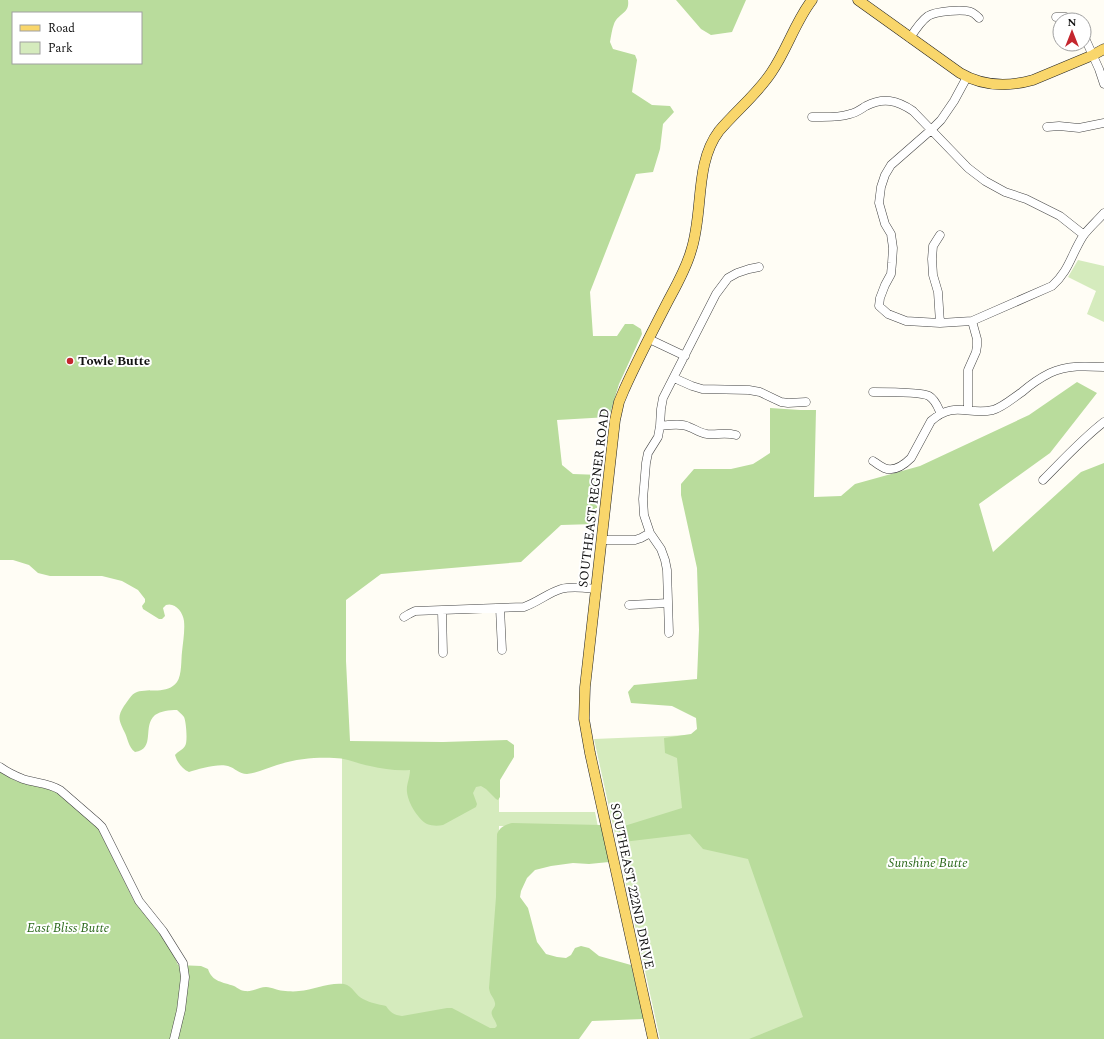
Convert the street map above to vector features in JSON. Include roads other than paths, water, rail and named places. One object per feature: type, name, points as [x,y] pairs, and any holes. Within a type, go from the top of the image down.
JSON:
[{"type":"main road","name":"SOUTHEAST REGNER ROAD","points":[[587,738],[584,712],[585,687],[617,410],[624,390],[677,283],[691,251],[695,235],[704,166],[710,147],[720,131],[762,86],[772,71],[803,13],[812,0]]},
{"type":"main road","points":[[858,0],[967,77],[991,84],[1024,83],[1048,75],[1104,49]]},
{"type":"main road","name":"SOUTHEAST 222ND DRIVE","points":[[587,738],[654,1039]]},
{"type":"street","points":[[910,38],[922,22],[935,12],[966,11],[973,13],[979,18]]},
{"type":"street","points":[[1092,52],[1104,84]]},
{"type":"street","points":[[967,77],[949,109],[931,130],[891,164],[885,175],[881,187],[879,203],[885,224],[891,234],[893,248],[891,274],[882,292],[879,306],[888,314],[906,321],[940,323],[972,321],[1052,286],[1066,271],[1084,235],[1104,213]]},
{"type":"street","points":[[812,117],[843,116],[854,113],[877,102],[889,101],[906,106],[913,111],[968,168],[985,181],[1005,192],[1026,199],[1060,216],[1084,235]]},
{"type":"street","points":[[1047,127],[1059,126],[1079,128],[1104,123]]},
{"type":"street","points":[[940,235],[933,246],[932,258],[933,275],[938,292],[940,323]]},
{"type":"street","points":[[669,632],[667,570],[665,560],[661,549],[650,533],[644,515],[643,499],[648,453],[658,437],[661,409],[664,398],[716,294],[727,276],[759,267]]},
{"type":"street","points":[[968,410],[968,370],[977,346],[977,339],[972,321]]},
{"type":"street","points":[[649,339],[685,356]]},
{"type":"street","points":[[873,461],[884,468],[890,469],[900,467],[907,463],[931,421],[947,411],[993,410],[1003,405],[1049,373],[1059,369],[1083,366],[1104,367]]},
{"type":"street","points":[[674,378],[702,389],[749,390],[760,392],[781,402],[806,402]]},
{"type":"street","points":[[873,392],[919,394],[928,396],[936,403],[941,414]]},
{"type":"street","points":[[1043,480],[1090,433],[1104,422]]},
{"type":"street","points":[[660,426],[682,425],[707,434],[728,433],[736,435]]},
{"type":"street","points":[[601,540],[636,540],[650,533]]},
{"type":"street","points":[[404,617],[415,612],[524,607],[533,604],[562,588],[572,587],[596,589]]},
{"type":"street","points":[[629,605],[668,603]]},
{"type":"street","points":[[500,608],[502,650]]},
{"type":"street","points":[[442,611],[443,653]]},
{"type":"street","points":[[0,767],[23,779],[53,786],[60,790],[102,827],[139,901],[163,931],[183,963],[185,977],[182,1010],[174,1039]]},
{"type":"place","name":"Towle Butte","points":[[70,361]]},
{"type":"park label","name":"Sunshine Butte","points":[[928,863]]},
{"type":"park label","name":"East Bliss Butte","points":[[68,928]]}]
